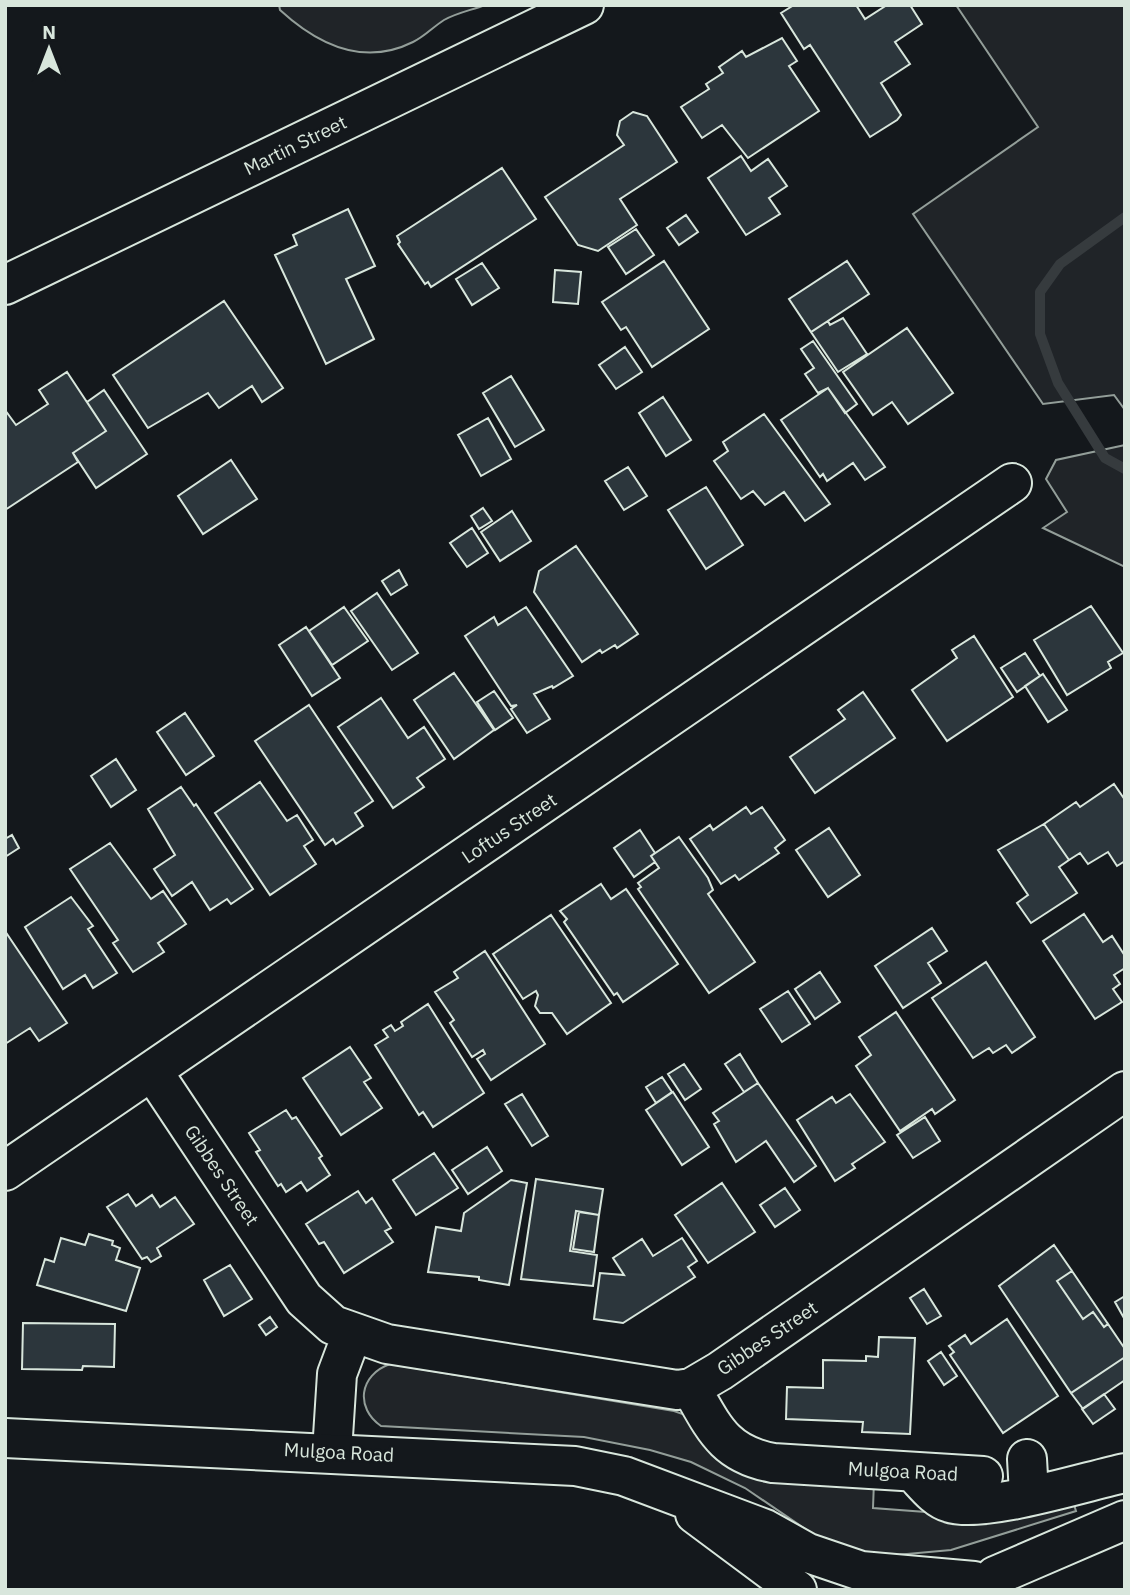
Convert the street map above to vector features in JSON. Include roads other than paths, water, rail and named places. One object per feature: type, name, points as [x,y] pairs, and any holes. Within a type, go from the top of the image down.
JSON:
[{"type":"street","name":"Martin Street","points":[[5,285],[584,5]]},
{"type":"street","name":"Loftus Street","points":[[5,1171],[1012,483]]},
{"type":"street","name":"Gibbes Street","points":[[153,1072],[304,1299],[322,1318],[352,1334],[387,1344],[645,1386],[691,1388],[1125,1091]]},
{"type":"street","points":[[332,1452],[337,1374],[352,1334]]},
{"type":"street","name":"Mulgoa Road","points":[[691,1388],[718,1435],[750,1458],[773,1464],[983,1476]]},
{"type":"street","name":"Mulgoa Road","points":[[5,1437],[575,1466],[624,1476],[765,1529],[808,1553],[861,1571],[976,1582],[1125,1520]]},
{"type":"street","points":[[913,1472],[936,1495],[951,1504],[970,1505],[1028,1477],[1125,1472]]},
{"type":"street","name":"Mulgoa Road","points":[[668,1494],[797,1590]]},
{"type":"street","points":[[976,1582],[1021,1580],[1040,1590]]},
{"type":"waterway","points":[[1125,217],[1060,264],[1040,292],[1040,334],[1058,383],[1105,458],[1125,469]]}]
